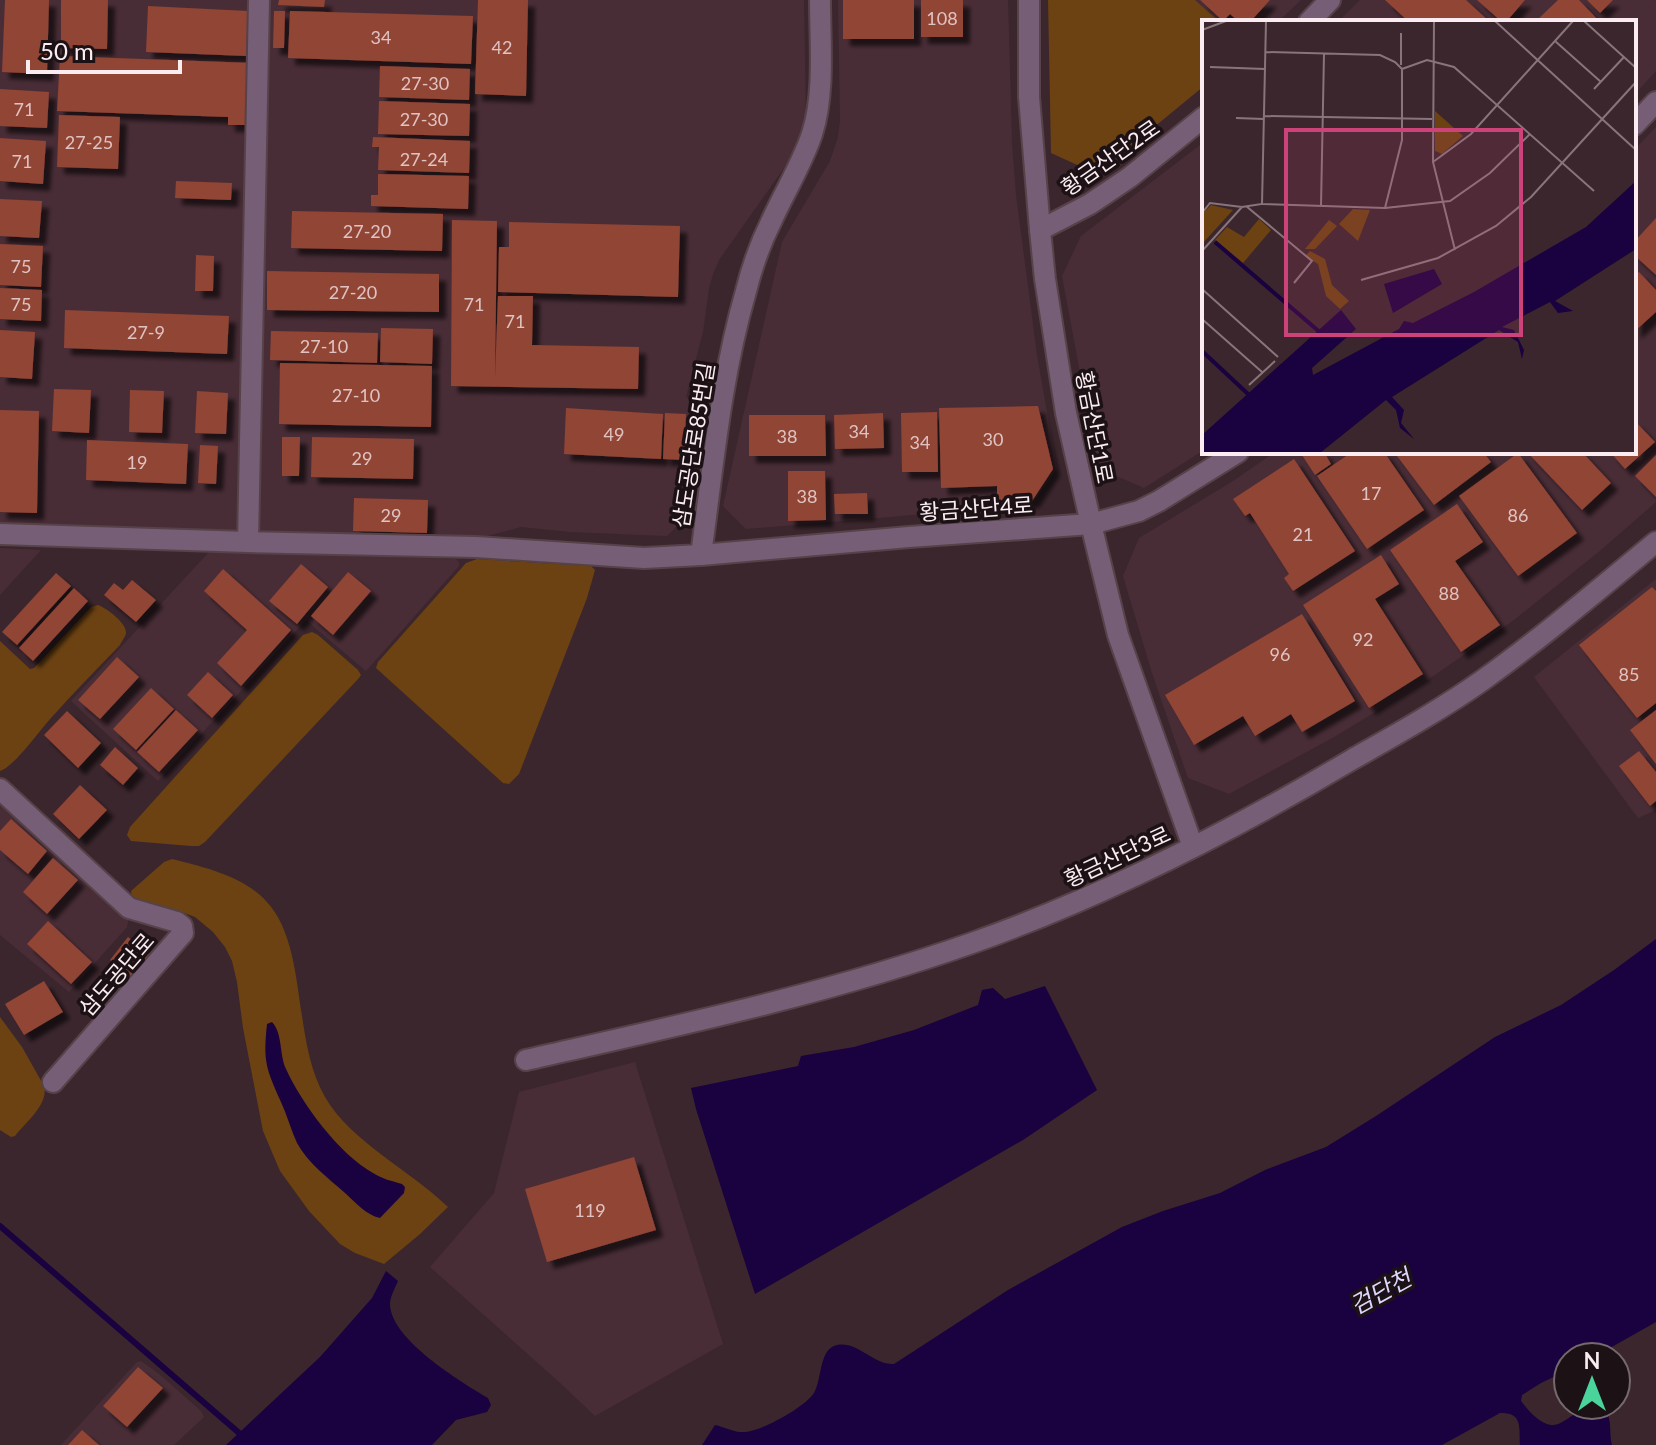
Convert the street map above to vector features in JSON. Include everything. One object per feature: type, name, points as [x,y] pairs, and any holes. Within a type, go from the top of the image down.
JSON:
[{"type":"street","points":[[248,542],[259,0]]},
{"type":"street","name":"삼도공단로85번길","points":[[0,534],[476,547],[644,558],[701,555],[724,389],[745,294],[769,225],[813,131],[820,70],[820,0]]},
{"type":"street","name":"황금산단1로","points":[[1029,0],[1029,97],[1040,230],[1066,413],[1118,635],[1193,847]]},
{"type":"street","points":[[1311,20],[1330,0]]},
{"type":"street","points":[[1636,123],[1656,102]]},
{"type":"street","name":"황금산단2로","points":[[1040,230],[1090,204],[1130,177],[1202,119]]},
{"type":"street","name":"황금산단4로","points":[[701,555],[1091,524],[1139,511],[1235,454]]},
{"type":"street","name":"황금산단3로","points":[[526,1060],[800,996],[973,943],[1072,904],[1193,847],[1313,783],[1482,680],[1656,542]]},
{"type":"street","name":"삼도공단로","points":[[0,789],[129,908],[182,926],[183,933],[53,1082]]},
{"type":"shaded area","points":[[0,0],[804,0],[806,120],[801,139],[789,161],[719,260],[713,274],[703,332],[686,397],[700,403],[684,519],[667,536],[521,527],[472,540],[0,523]]},
{"type":"shaded area","points":[[838,0],[1008,0],[1016,195],[1037,355],[1057,469],[1031,505],[746,529],[723,506],[782,242],[830,161],[838,137]]},
{"type":"shaded area","points":[[1048,0],[1195,0],[1218,20],[1202,20],[1202,88],[1097,174],[1051,153]]},
{"type":"shaded area","points":[[1195,0],[1301,0],[1280,20],[1218,20]]},
{"type":"shaded area","points":[[1360,0],[1655,0],[1656,71],[1636,93],[1636,20],[1340,20]]},
{"type":"shaded area","points":[[1656,127],[1656,502],[1514,620],[1429,679],[1336,736],[1229,794],[1188,778],[1123,576],[1139,538],[1272,454],[1636,454],[1636,148]]},
{"type":"shaded area","points":[[1202,144],[1202,451],[1144,488],[1098,468],[1062,276],[1081,236]]},
{"type":"shaded area","points":[[0,548],[41,550],[0,595]]},
{"type":"shaded area","points":[[209,552],[456,559],[459,566],[366,671],[306,620],[158,781],[71,701]]},
{"type":"shaded area","points":[[477,559],[591,566],[595,570],[519,774],[509,784],[503,783],[376,668],[466,563]]},
{"type":"shaded area","points":[[1656,579],[1656,810],[1638,818],[1534,677]]},
{"type":"shaded area","points":[[98,605],[123,625],[126,633],[120,645],[20,755],[0,771],[0,641],[30,669],[34,668],[91,607]]},
{"type":"shaded area","points":[[312,632],[358,670],[359,678],[205,842],[191,846],[131,841],[127,835],[130,827],[303,635]]},
{"type":"shaded area","points":[[0,799],[129,917],[127,927],[69,992],[0,935]]},
{"type":"shaded area","points":[[172,859],[235,879],[257,892],[275,912],[288,940],[305,1037],[316,1078],[325,1097],[336,1113],[365,1142],[448,1207],[384,1264],[340,1244],[309,1211],[280,1171],[263,1131],[237,982],[225,947],[195,917],[171,908],[140,905],[132,898],[131,891],[164,862]]},
{"type":"shaded area","points":[[0,1017],[22,1047],[45,1093],[36,1112],[11,1137],[0,1130]]},
{"type":"shaded area","points":[[635,1062],[723,1344],[595,1416],[430,1267],[494,1193],[519,1092]]},
{"type":"shaded area","points":[[141,1361],[201,1411],[204,1417],[174,1445],[61,1445],[137,1362]]},
{"type":"water","name":"검단천","points":[[1656,939],[1656,1322],[1622,1341],[1552,1341],[1552,1378],[1522,1395],[1521,1401],[1546,1424],[1609,1421],[1612,1445],[1520,1445],[1516,1418],[1500,1413],[1442,1445],[702,1445],[715,1425],[737,1432],[752,1431],[802,1405],[817,1387],[824,1358],[831,1347],[852,1346],[879,1361],[894,1364],[1008,1290],[1122,1227],[1220,1193],[1265,1170],[1326,1147],[1495,1037],[1561,1005]]},
{"type":"water","points":[[1045,986],[1097,1090],[1023,1140],[755,1294],[691,1088],[798,1066],[801,1056],[854,1047],[914,1030],[978,1005],[982,990],[993,988],[1005,999]]},
{"type":"water","points":[[272,1022],[278,1032],[286,1069],[323,1127],[360,1165],[405,1187],[404,1193],[380,1218],[365,1211],[325,1176],[297,1143],[267,1064],[267,1024]]},
{"type":"water","points":[[386,1271],[398,1281],[390,1304],[393,1317],[402,1331],[429,1358],[488,1398],[491,1405],[487,1412],[456,1420],[432,1445],[226,1445],[320,1357],[372,1298]]},
{"type":"building","points":[[5,0],[49,0],[47,74],[2,72]]},
{"type":"building","points":[[61,0],[108,0],[107,49],[61,48]]},
{"type":"building","points":[[279,0],[325,0],[324,7],[278,5]]},
{"type":"building","points":[[478,0],[528,0],[526,96],[475,94]]},
{"type":"building","points":[[843,0],[914,0],[914,39],[843,39]]},
{"type":"building","points":[[921,0],[963,0],[963,37],[921,37]]},
{"type":"building","points":[[1200,0],[1270,0],[1252,20],[1237,20],[1230,14],[1222,20]]},
{"type":"building","points":[[1385,0],[1466,0],[1488,20],[1407,20]]},
{"type":"building","points":[[1477,0],[1525,0],[1508,20],[1500,20]]},
{"type":"building","points":[[1558,0],[1579,0],[1598,20],[1537,20]]},
{"type":"building","points":[[1587,0],[1613,0],[1600,13]]},
{"type":"building","points":[[148,6],[248,11],[246,56],[146,52]]},
{"type":"building","points":[[274,11],[285,11],[284,48],[273,48]]},
{"type":"building","points":[[290,11],[473,16],[471,64],[288,58]]},
{"type":"building","points":[[60,56],[254,63],[251,125],[228,125],[228,117],[57,111]]},
{"type":"building","points":[[380,66],[470,69],[469,100],[379,97]]},
{"type":"building","points":[[0,89],[49,92],[47,128],[0,126]]},
{"type":"building","points":[[379,101],[470,104],[469,136],[378,134]]},
{"type":"building","points":[[59,115],[120,117],[118,169],[57,167]]},
{"type":"building","points":[[373,137],[470,141],[469,173],[378,170],[379,147],[372,147]]},
{"type":"building","points":[[0,138],[46,141],[43,184],[0,181]]},
{"type":"building","points":[[378,174],[469,176],[468,209],[371,206],[371,195],[378,195]]},
{"type":"building","points":[[176,181],[232,183],[231,200],[175,198]]},
{"type":"building","points":[[0,199],[42,201],[39,238],[0,236]]},
{"type":"building","points":[[292,211],[443,214],[442,251],[291,248]]},
{"type":"building","points":[[1656,218],[1656,275],[1636,257],[1636,240]]},
{"type":"building","points":[[452,220],[497,221],[495,377],[498,296],[533,296],[532,345],[639,347],[638,389],[451,386]]},
{"type":"building","points":[[509,222],[680,226],[678,297],[498,292],[499,247],[509,247]]},
{"type":"building","points":[[0,244],[43,246],[41,287],[0,285]]},
{"type":"building","points":[[196,255],[214,256],[213,291],[195,291]]},
{"type":"building","points":[[267,271],[439,274],[439,312],[267,310]]},
{"type":"building","points":[[1639,272],[1656,290],[1656,312],[1636,330],[1636,274]]},
{"type":"building","points":[[0,288],[42,290],[41,321],[0,319]]},
{"type":"building","points":[[65,310],[229,316],[227,354],[64,348]]},
{"type":"building","points":[[381,328],[433,329],[432,364],[380,362]]},
{"type":"building","points":[[0,330],[35,332],[32,379],[0,377]]},
{"type":"building","points":[[271,331],[378,333],[377,363],[270,360]]},
{"type":"building","points":[[280,363],[432,366],[431,427],[279,424]]},
{"type":"building","points":[[54,389],[91,390],[89,433],[52,431]]},
{"type":"building","points":[[130,390],[164,391],[162,433],[129,432]]},
{"type":"building","points":[[197,391],[228,393],[226,434],[195,433]]},
{"type":"building","points":[[1038,406],[1053,469],[1032,501],[997,503],[997,486],[941,488],[939,408]]},
{"type":"building","points":[[566,408],[663,414],[661,459],[564,454]]},
{"type":"building","points":[[0,410],[39,411],[37,513],[0,512]]},
{"type":"building","points":[[937,412],[938,472],[902,472],[901,413]]},
{"type":"building","points":[[665,413],[686,414],[684,460],[663,459]]},
{"type":"building","points":[[883,413],[884,448],[835,449],[834,415]]},
{"type":"building","points":[[749,415],[825,415],[826,456],[749,456]]},
{"type":"building","points":[[1636,422],[1655,442],[1625,469],[1612,454],[1636,454]]},
{"type":"building","points":[[282,437],[300,437],[299,476],[282,476]]},
{"type":"building","points":[[312,437],[414,439],[413,479],[311,477]]},
{"type":"building","points":[[87,440],[188,444],[186,484],[86,480]]},
{"type":"building","points":[[200,445],[218,446],[216,484],[198,483]]},
{"type":"building","points":[[1301,454],[1325,454],[1331,464],[1315,475]]},
{"type":"building","points":[[1349,454],[1385,454],[1424,510],[1367,549],[1317,476]]},
{"type":"building","points":[[1396,454],[1485,454],[1491,462],[1434,505]]},
{"type":"building","points":[[1519,454],[1577,533],[1518,576],[1459,496]]},
{"type":"building","points":[[1529,454],[1584,454],[1611,483],[1582,510]]},
{"type":"building","points":[[1656,455],[1656,497],[1635,476]]},
{"type":"building","points":[[1294,459],[1355,551],[1293,591],[1284,578],[1289,574],[1250,513],[1245,516],[1233,499]]},
{"type":"building","points":[[788,471],[825,471],[826,520],[788,521]]},
{"type":"building","points":[[867,493],[868,514],[835,514],[834,494]]},
{"type":"building","points":[[354,498],[428,500],[427,533],[353,531]]},
{"type":"building","points":[[1457,504],[1483,542],[1455,561],[1500,625],[1461,652],[1390,550]]},
{"type":"building","points":[[1381,555],[1399,584],[1375,599],[1423,674],[1369,708],[1303,605]]},
{"type":"building","points":[[301,564],[328,587],[297,624],[269,601]]},
{"type":"building","points":[[223,569],[291,630],[241,686],[217,663],[247,630],[204,591]]},
{"type":"building","points":[[348,572],[371,591],[333,635],[311,616]]},
{"type":"building","points":[[56,573],[71,586],[17,645],[2,632]]},
{"type":"building","points":[[132,580],[156,600],[136,622],[104,595],[114,583],[123,590]]},
{"type":"building","points":[[1652,587],[1656,591],[1656,703],[1637,718],[1579,645]]},
{"type":"building","points":[[74,588],[88,601],[33,661],[19,648]]},
{"type":"building","points":[[1302,614],[1355,701],[1302,732],[1291,714],[1255,736],[1243,716],[1194,745],[1165,695]]},
{"type":"building","points":[[117,657],[139,677],[100,719],[78,700]]},
{"type":"building","points":[[208,672],[233,695],[212,718],[187,695]]},
{"type":"building","points":[[151,688],[174,709],[136,750],[113,729]]},
{"type":"building","points":[[176,710],[198,730],[159,772],[137,752]]},
{"type":"building","points":[[1656,710],[1656,764],[1630,730]]},
{"type":"building","points":[[67,711],[101,743],[78,768],[44,735]]},
{"type":"building","points":[[115,747],[138,768],[123,785],[100,765]]},
{"type":"building","points":[[1639,751],[1656,772],[1656,801],[1650,806],[1619,766]]},
{"type":"building","points":[[80,785],[107,810],[79,839],[53,814]]},
{"type":"building","points":[[11,819],[47,851],[28,874],[0,850],[0,831]]},
{"type":"building","points":[[53,858],[78,880],[47,914],[23,892]]},
{"type":"building","points":[[48,921],[92,962],[71,984],[27,944]]},
{"type":"building","points":[[128,937],[153,957],[134,980],[110,960]]},
{"type":"building","points":[[44,981],[63,1012],[24,1035],[5,1004]]},
{"type":"building","points":[[634,1157],[656,1230],[547,1262],[525,1189]]},
{"type":"building","points":[[138,1367],[163,1388],[127,1427],[103,1406]]},
{"type":"building","points":[[82,1430],[99,1445],[68,1445]]},
{"type":"waterway","points":[[0,1226],[253,1445]]}]
